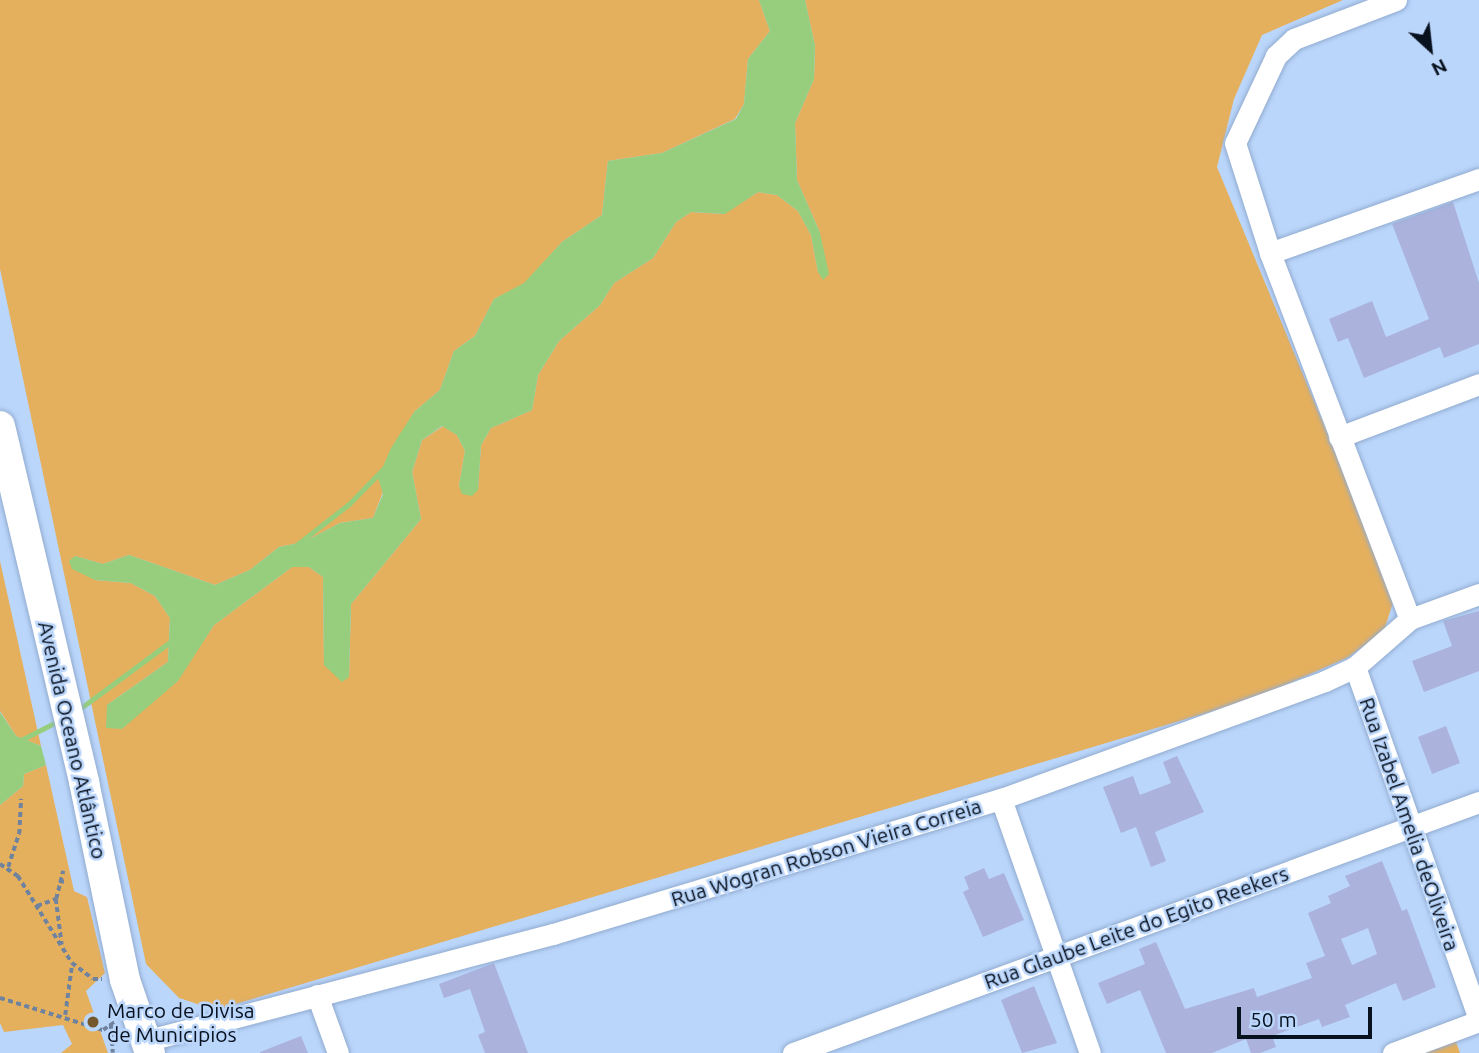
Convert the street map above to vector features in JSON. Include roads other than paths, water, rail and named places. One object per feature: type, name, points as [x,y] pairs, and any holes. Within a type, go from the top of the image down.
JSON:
[{"type":"main road","name":"Avenida Oceano Atlântico","points":[[0,426],[84,782],[123,1004],[148,1047]]},
{"type":"street","points":[[1396,0],[1294,39],[1276,56],[1236,143],[1270,253],[1410,619]]},
{"type":"street","points":[[1270,253],[1479,179]]},
{"type":"street","points":[[1339,437],[1479,384]]},
{"type":"street","name":"Rua Wogran Robson Vieira Correia","points":[[148,1047],[317,995],[553,934],[1001,799],[1355,667],[1410,619],[1479,594]]},
{"type":"street","name":"Rua Izabel Amelia deOliveira","points":[[1355,667],[1479,1021]]},
{"type":"street","points":[[1001,799],[1090,1053]]},
{"type":"street","name":"Rua Glaube Leite do Egito Reekers","points":[[793,1053],[1479,802]]},
{"type":"street","points":[[317,995],[338,1053]]},
{"type":"street","points":[[1393,1053],[1479,1021]]},
{"type":"waterway","points":[[295,546],[349,504],[385,467]]},
{"type":"waterway","points":[[78,710],[174,639]]},
{"type":"waterway","points":[[19,741],[60,720]]},
{"type":"place","name":"Marco de Divisa de Municipios","points":[[93,1022]]}]
